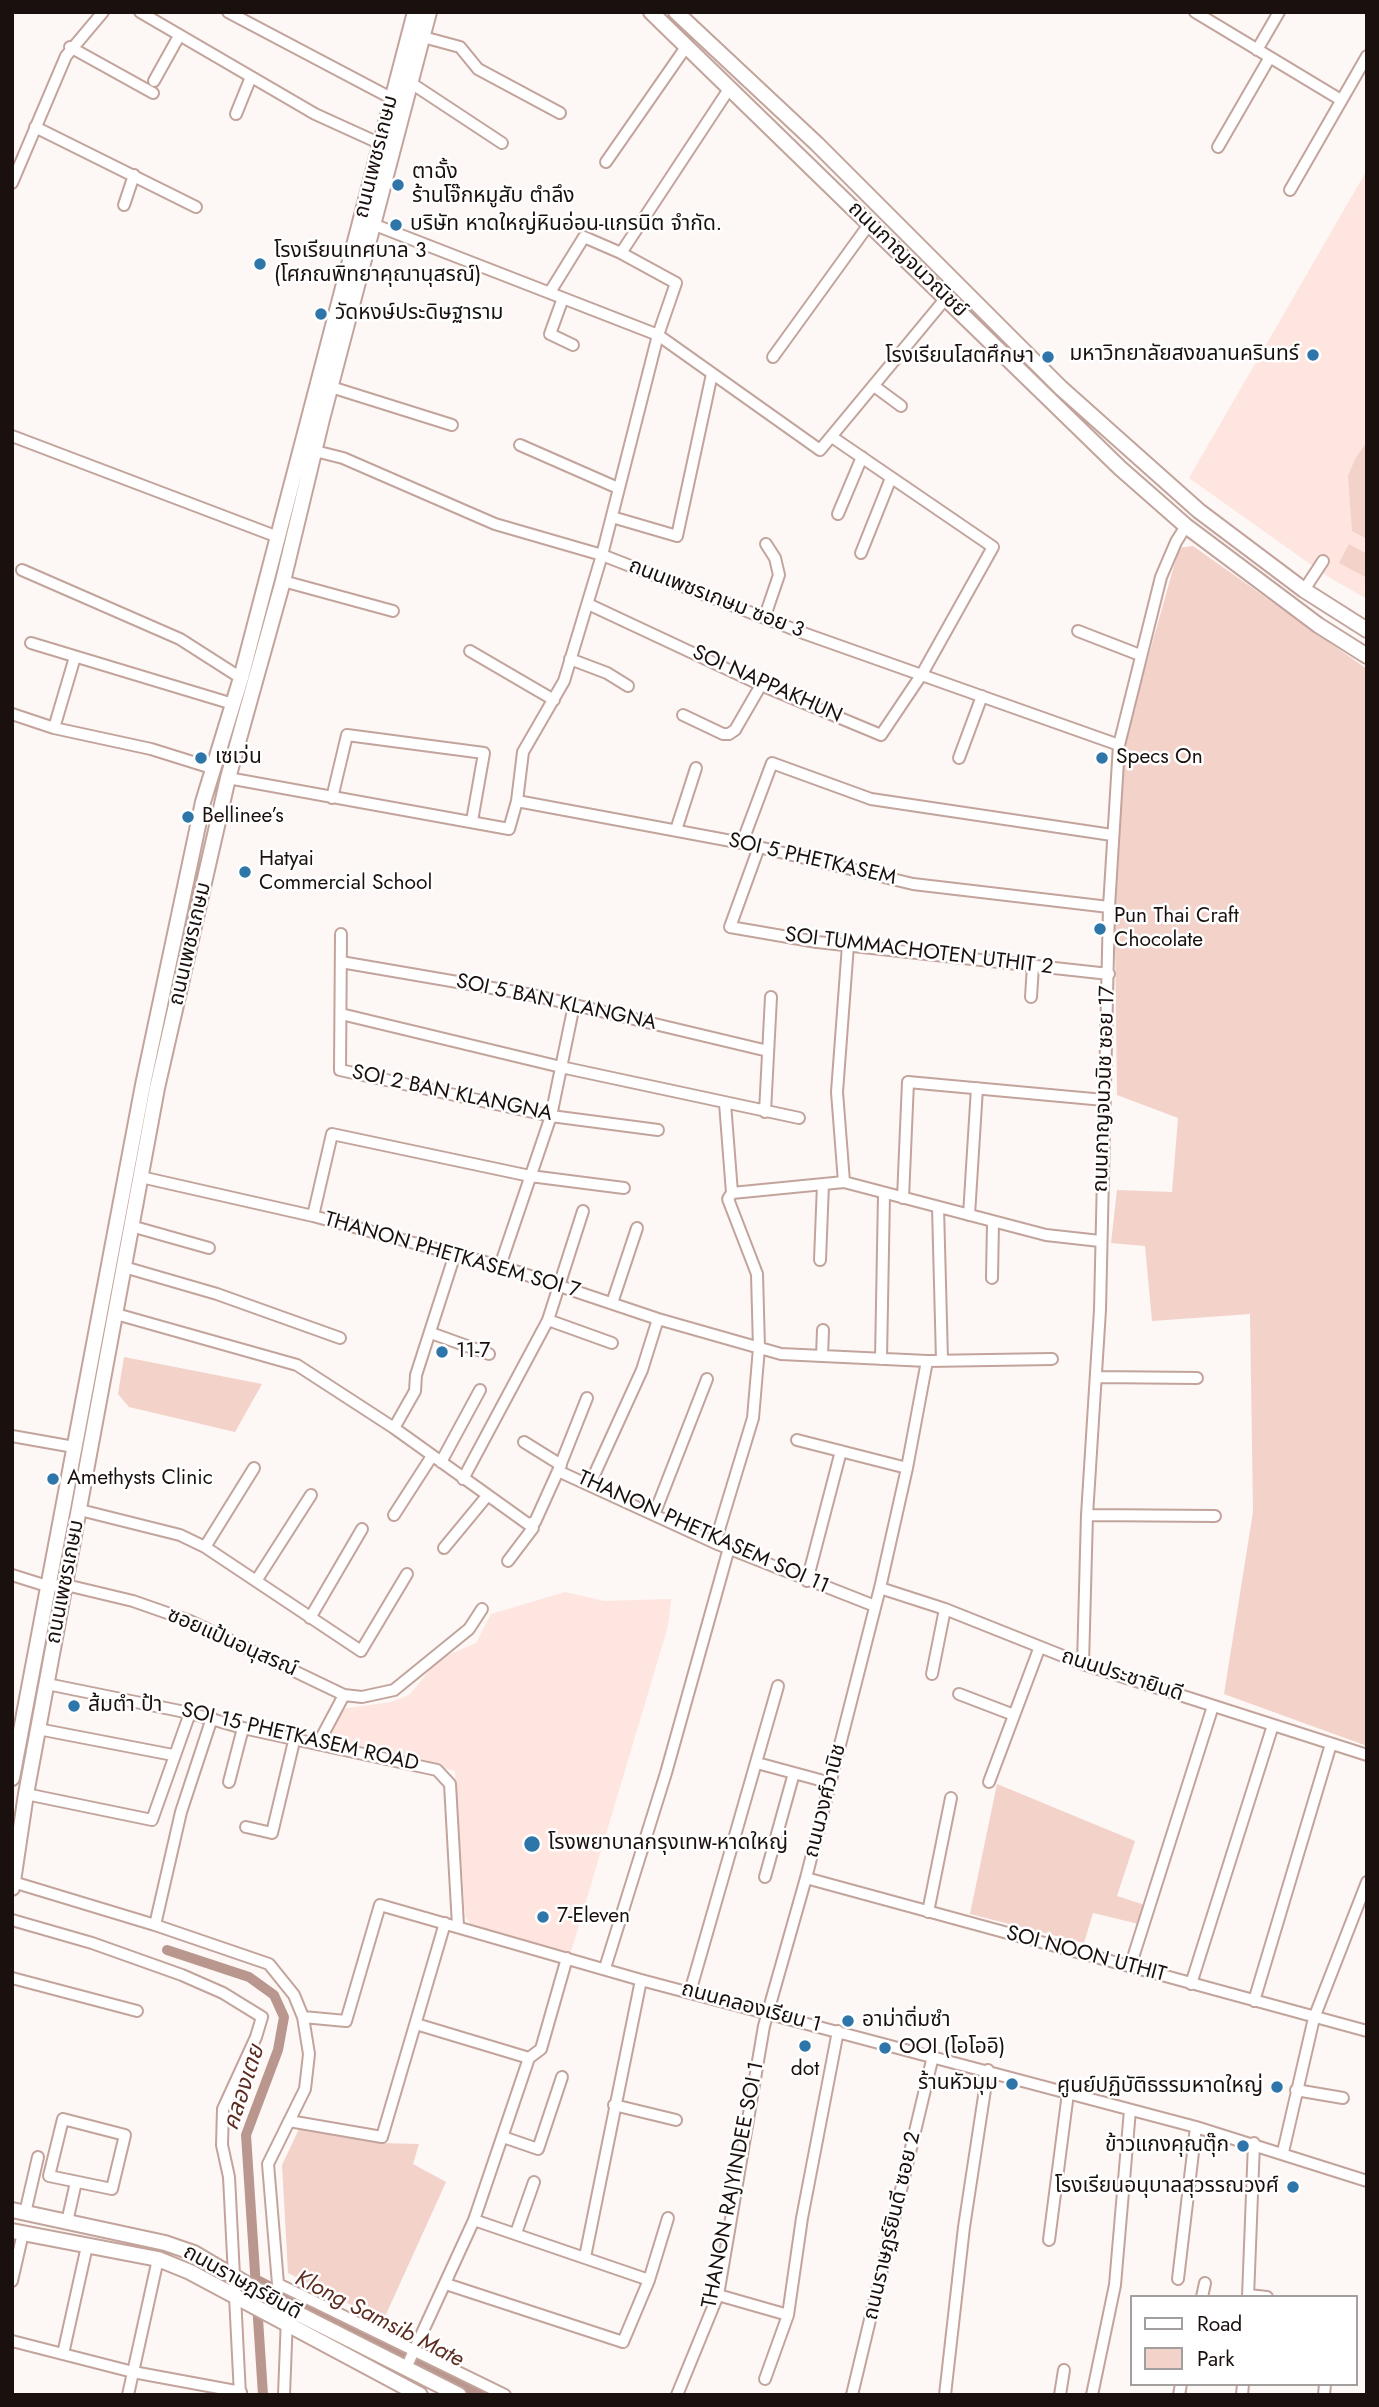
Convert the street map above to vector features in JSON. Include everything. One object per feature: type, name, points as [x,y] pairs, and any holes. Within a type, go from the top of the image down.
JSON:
[{"type":"main road","name":"ถนนเพชรเกษม","points":[[12,1888],[26,1794],[141,1177],[150,1086],[283,581],[315,451],[316,416],[331,387],[375,225],[381,144],[415,12]]},
{"type":"main road","name":"ถนนเพชรเกษม","points":[[12,1778],[74,1447],[150,1086],[203,802],[241,678],[278,537],[316,416],[377,189],[411,83],[429,12]]},
{"type":"main road","name":"ถนนกาญจนวณิชย์","points":[[651,12],[1120,468],[1186,526],[1318,625],[1367,656]]},
{"type":"main road","name":"ถนนกาญจนวณิชย์","points":[[676,12],[817,144],[1061,388],[1199,511],[1304,590],[1367,630]]},
{"type":"main road","points":[[1051,400],[1061,388]]},
{"type":"main road","name":"ถนนราษฎร์ยินดี","points":[[19,2212],[166,2243],[194,2253],[289,2309],[459,2395]]},
{"type":"main road","name":"ถนนราษฎร์ยินดี","points":[[17,2232],[158,2259],[233,2295],[420,2395]]},
{"type":"street","points":[[12,183],[70,47],[103,12]]},
{"type":"street","points":[[140,12],[315,114],[381,144]]},
{"type":"street","points":[[228,12],[391,98]]},
{"type":"street","points":[[1195,12],[1341,100]]},
{"type":"street","points":[[1257,50],[1279,12]]},
{"type":"street","points":[[70,47],[153,87],[179,36]]},
{"type":"street","points":[[423,37],[460,47],[478,69],[560,113]]},
{"type":"street","points":[[606,162],[686,47]]},
{"type":"street","points":[[1290,190],[1367,56]]},
{"type":"street","points":[[1218,147],[1270,57]]},
{"type":"street","points":[[236,114],[251,77]]},
{"type":"street","points":[[411,83],[502,143]]},
{"type":"street","points":[[621,253],[729,89]]},
{"type":"street","points":[[34,127],[196,207]]},
{"type":"street","points":[[124,205],[134,175]]},
{"type":"street","points":[[773,357],[870,223]]},
{"type":"street","points":[[375,225],[658,335],[820,450],[946,298]]},
{"type":"street","points":[[229,778],[509,829],[517,801],[523,752],[554,700],[588,604],[658,335],[676,283],[621,253],[584,237],[550,292]]},
{"type":"street","points":[[563,298],[550,335],[573,345]]},
{"type":"street","points":[[612,517],[677,536],[712,374]]},
{"type":"street","points":[[874,386],[901,406]]},
{"type":"street","points":[[331,387],[452,425]]},
{"type":"street","points":[[12,436],[278,537]]},
{"type":"street","points":[[832,437],[993,547],[922,674]]},
{"type":"street","points":[[520,445],[618,488]]},
{"type":"street","name":"ถนนเพชรเกษม ซอย 3","points":[[315,451],[344,458],[495,524],[602,555],[806,634],[1119,745]]},
{"type":"street","points":[[838,514],[862,457]]},
{"type":"street","points":[[861,553],[891,478]]},
{"type":"street","name":"ถนนกาญจนวนิช ซอย 17","points":[[1083,1664],[1087,1515],[1097,1377],[1112,835],[1119,745],[1161,576],[1186,526]]},
{"type":"street","points":[[765,616],[779,575],[775,558],[766,544]]},
{"type":"street","points":[[1304,590],[1323,561]]},
{"type":"street","points":[[22,570],[180,639],[241,678]]},
{"type":"street","points":[[283,581],[393,611]]},
{"type":"street","name":"SOI NAPPAKHUN","points":[[588,604],[761,685],[881,735],[922,674]]},
{"type":"street","points":[[1078,631],[1140,655]]},
{"type":"street","points":[[31,643],[233,704]]},
{"type":"street","points":[[470,651],[554,700]]},
{"type":"street","points":[[54,728],[75,657]]},
{"type":"street","points":[[570,659],[607,673],[628,686]]},
{"type":"street","points":[[683,715],[723,734],[732,732],[761,685]]},
{"type":"street","points":[[959,758],[982,696]]},
{"type":"street","points":[[12,715],[54,728],[151,749],[215,769]]},
{"type":"street","points":[[332,798],[346,735],[484,753],[472,821]]},
{"type":"street","points":[[742,842],[772,763],[871,799],[1112,835]]},
{"type":"street","points":[[676,830],[696,768]]},
{"type":"street","name":"SOI 5 PHETKASEM","points":[[517,801],[742,842],[913,884],[1110,907]]},
{"type":"street","name":"SOI TUMMACHOTEN UTHIT 2","points":[[760,848],[730,927],[848,945],[1109,974]]},
{"type":"street","name":"SOI 2 BAN KLANGNA","points":[[341,934],[340,1070],[551,1116],[658,1130]]},
{"type":"street","points":[[844,1182],[837,1092],[848,945]]},
{"type":"street","name":"SOI 5 BAN KLANGNA","points":[[341,962],[533,995],[768,1051]]},
{"type":"street","points":[[1031,997],[1033,965]]},
{"type":"street","points":[[765,1112],[771,997]]},
{"type":"street","points":[[500,1266],[551,1116],[574,1005]]},
{"type":"street","points":[[341,1014],[561,1067],[799,1118]]},
{"type":"street","points":[[903,1198],[908,1082],[1104,1100]]},
{"type":"street","points":[[969,1215],[977,1088]]},
{"type":"street","points":[[715,1543],[753,1418],[760,1348],[757,1274],[728,1199],[732,1193],[725,1104]]},
{"type":"street","points":[[313,1216],[332,1134],[530,1176],[624,1188]]},
{"type":"street","name":"THANON PHETKASEM SOI 7","points":[[141,1177],[313,1216],[500,1266],[658,1319],[781,1354],[926,1361],[1052,1359]]},
{"type":"street","points":[[732,1193],[844,1182],[1046,1235],[1100,1241]]},
{"type":"street","points":[[820,1259],[823,1184]]},
{"type":"street","points":[[881,1359],[884,1194]]},
{"type":"street","points":[[937,1207],[942,1360]]},
{"type":"street","points":[[463,1479],[548,1320],[561,1287],[583,1211]]},
{"type":"street","points":[[992,1278],[993,1222]]},
{"type":"street","points":[[131,1226],[209,1248]]},
{"type":"street","points":[[612,1303],[637,1228]]},
{"type":"street","points":[[394,1429],[415,1391],[416,1375],[455,1254]]},
{"type":"street","points":[[124,1267],[216,1294],[340,1338]]},
{"type":"street","points":[[116,1314],[298,1365],[394,1429],[533,1528]]},
{"type":"street","points":[[590,1484],[642,1370],[658,1319]]},
{"type":"street","points":[[548,1320],[612,1343]]},
{"type":"street","points":[[822,1356],[823,1330]]},
{"type":"street","points":[[431,1333],[489,1354]]},
{"type":"street","name":"ถนนวงศ์วานิช","points":[[770,2013],[880,1588],[907,1468],[926,1361]]},
{"type":"street","points":[[1097,1377],[1197,1378]]},
{"type":"street","points":[[654,1515],[707,1379]]},
{"type":"street","points":[[394,1515],[437,1459],[480,1390]]},
{"type":"street","points":[[524,1442],[559,1468],[587,1398]]},
{"type":"street","points":[[12,1436],[74,1447]]},
{"type":"street","points":[[797,1440],[907,1468]]},
{"type":"street","points":[[807,1581],[841,1451]]},
{"type":"street","points":[[205,1547],[254,1468]]},
{"type":"street","name":"THANON PHETKASEM SOI 11","points":[[508,1561],[533,1528],[559,1468],[715,1543],[875,1606]]},
{"type":"street","points":[[256,1581],[311,1495]]},
{"type":"street","points":[[444,1548],[487,1496]]},
{"type":"street","points":[[80,1510],[180,1535],[205,1547],[361,1651],[407,1574]]},
{"type":"street","points":[[1087,1515],[1215,1516]]},
{"type":"street","points":[[310,1618],[362,1529]]},
{"type":"street","points":[[605,1968],[666,1773],[729,1548]]},
{"type":"street","points":[[12,1575],[47,1586]]},
{"type":"street","name":"ซอยแป้นอนุสรณ์","points":[[47,1586],[66,1585],[133,1601],[190,1621],[344,1695]]},
{"type":"street","name":"ถนนประชายินดี","points":[[880,1588],[945,1609],[1039,1649],[1367,1755]]},
{"type":"street","points":[[319,1742],[344,1695],[362,1696],[394,1690],[469,1629],[482,1609]]},
{"type":"street","points":[[932,1674],[945,1609]]},
{"type":"street","points":[[989,1782],[1039,1649]]},
{"type":"street","name":"SOI 15 PHETKASEM ROAD","points":[[47,1684],[190,1713],[243,1728],[319,1742],[437,1770],[450,1784],[458,1926]]},
{"type":"street","points":[[690,1992],[778,1686]]},
{"type":"street","points":[[959,1694],[1014,1715]]},
{"type":"street","points":[[1130,1967],[1213,1706]]},
{"type":"street","points":[[26,1794],[152,1820],[190,1713]]},
{"type":"street","points":[[155,1925],[181,1812],[212,1718]]},
{"type":"street","points":[[1191,1984],[1273,1725]]},
{"type":"street","points":[[229,1782],[243,1728]]},
{"type":"street","points":[[38,1730],[173,1755]]},
{"type":"street","points":[[246,1827],[272,1833],[295,1737]]},
{"type":"street","points":[[1254,2001],[1331,1744]]},
{"type":"street","points":[[757,1763],[831,1783]]},
{"type":"street","points":[[765,1877],[794,1773]]},
{"type":"street","points":[[928,1912],[951,1798]]},
{"type":"street","name":"SOI NOON UTHIT","points":[[806,1878],[1367,2031]]},
{"type":"street","points":[[13,1882],[155,1925],[269,1964],[294,1995],[303,2017],[309,2054],[306,2089],[268,2164],[278,2284],[505,2395]]},
{"type":"street","points":[[1283,2152],[1314,2018],[1367,1882]]},
{"type":"street","name":"ถนนคลองเรียน 1","points":[[303,2017],[346,2021],[380,1905],[641,1980],[988,2070],[1254,2143],[1367,2181]]},
{"type":"street","points":[[12,1920],[92,1943],[182,1975],[223,1993],[262,2017],[256,2037],[223,2109],[222,2145],[229,2177],[240,2393],[198,2390],[12,2341]]},
{"type":"street","points":[[289,2121],[383,2137],[444,1923]]},
{"type":"street","points":[[406,2368],[474,2220],[529,2058],[541,2049],[567,1958]]},
{"type":"street","points":[[12,1978],[137,2011]]},
{"type":"street","points":[[584,2257],[641,1980]]},
{"type":"street","name":"THANON RAJYINDEE SOI 1","points":[[677,2395],[718,2295],[764,2026],[770,2013]]},
{"type":"street","points":[[416,2024],[529,2058]]},
{"type":"street","points":[[765,2379],[788,2315],[802,2218],[838,2031]]},
{"type":"street","name":"ถนนราษฏร์ยินดี ซอย 2","points":[[852,2395],[933,2056]]},
{"type":"street","points":[[945,2395],[964,2227],[988,2070]]},
{"type":"street","points":[[503,2137],[538,2149],[562,2077]]},
{"type":"street","points":[[1296,2091],[1343,2098]]},
{"type":"street","points":[[1049,2240],[1068,2093]]},
{"type":"street","points":[[614,2105],[676,2120]]},
{"type":"street","points":[[1092,2395],[1115,2285],[1130,2110]]},
{"type":"street","points":[[63,2119],[125,2135],[112,2189],[76,2182],[49,2176],[63,2119]]},
{"type":"street","points":[[1178,2279],[1196,2127]]},
{"type":"street","points":[[1248,2295],[1254,2143]]},
{"type":"street","points":[[19,2212],[37,2157]]},
{"type":"street","points":[[67,2222],[76,2182]]},
{"type":"street","points":[[516,2233],[534,2182]]},
{"type":"street","points":[[446,2284],[623,2342],[649,2280],[668,2218]]},
{"type":"street","points":[[474,2220],[649,2280]]},
{"type":"street","points":[[12,2281],[17,2232]]},
{"type":"street","points":[[63,2354],[87,2246]]},
{"type":"street","points":[[128,2395],[158,2259]]},
{"type":"street","points":[[1202,2295],[1205,2283]]},
{"type":"street","points":[[718,2295],[788,2315]]},
{"type":"street","points":[[284,2395],[289,2309]]},
{"type":"street","points":[[1060,2395],[1064,2370]]},
{"type":"shaded area","name":"มหาวิทยาลัยสงขลานครินทร์","points":[[1367,170],[1367,599],[1327,576],[1189,478]]},
{"type":"shaded area","name":"โรงพยาบาลกรุงเทพ-หาดใหญ่","points":[[565,1592],[604,1601],[671,1599],[668,1626],[570,1955],[481,1930],[471,1925],[465,1916],[455,1771],[326,1740],[341,1709],[391,1702],[409,1695],[439,1659],[476,1643],[491,1614]]},
{"type":"green space","points":[[1367,442],[1367,539],[1352,531],[1348,476],[1355,459]]},
{"type":"green space","points":[[1349,544],[1367,554],[1367,578],[1339,563]]},
{"type":"green space","points":[[1193,546],[1367,669],[1367,1746],[1224,1694],[1253,1512],[1250,1314],[1152,1321],[1145,1246],[1111,1243],[1117,1190],[1172,1192],[1178,1118],[1117,1095],[1114,862],[1121,754],[1179,548]]},
{"type":"green space","points":[[124,1357],[262,1384],[235,1432],[129,1407],[118,1394]]},
{"type":"green space","points":[[997,1784],[1135,1841],[1117,1896],[1145,1905],[1143,1925],[1093,1913],[1084,1943],[970,1914]]},
{"type":"green space","points":[[299,2129],[381,2143],[419,2144],[413,2164],[446,2182],[383,2321],[288,2273],[282,2165]]},
{"type":"waterway","name":"คลองเตย","points":[[167,1950],[249,1977],[274,1995],[284,2017],[278,2050],[246,2135],[263,2395]]},
{"type":"waterway","name":"Klong Samsib Mate","points":[[257,2280],[482,2395]]},
{"type":"place","name":"ตาฉั้ง ร้านโจ๊กหมูสับ ตำลึง","points":[[398,185]]},
{"type":"place","name":"บริษัท หาดใหญ่หินอ่อน-แกรนิต จำกัด.","points":[[396,225]]},
{"type":"place","name":"โรงเรียนเทศบาล 3 (โศภณพิทยาคุณานุสรณ์)","points":[[260,264]]},
{"type":"place","name":"วัดหงษ์ประดิษฐาราม","points":[[321,314]]},
{"type":"place","name":"มหาวิทยาลัยสงขลานครินทร์","points":[[1313,355]]},
{"type":"place","name":"โรงเรียนโสตศึกษา","points":[[1048,357]]},
{"type":"place","name":"เซเว่น","points":[[201,758]]},
{"type":"place","name":"Specs On","points":[[1102,758]]},
{"type":"place","name":"Bellinee’s","points":[[188,817]]},
{"type":"place","name":"Hatyai Commercial School","points":[[245,872]]},
{"type":"place","name":"Pun Thai Craft Chocolate","points":[[1100,929]]},
{"type":"place","name":"11-7","points":[[442,1352]]},
{"type":"place","name":"Amethysts Clinic","points":[[53,1479]]},
{"type":"place","name":"ส้มตำ ป้า","points":[[74,1706]]},
{"type":"place","name":"โรงพยาบาลกรุงเทพ-หาดใหญ่","points":[[532,1844]]},
{"type":"place","name":"7-Eleven","points":[[543,1917]]},
{"type":"place","name":"อาม่าติ่มซำ","points":[[848,2021]]},
{"type":"place","name":"dot","points":[[805,2046]]},
{"type":"place","name":"OOI (โอโออิ)","points":[[885,2048]]},
{"type":"place","name":"ร้านหัวมุม","points":[[1012,2084]]},
{"type":"place","name":"ศูนย์ปฏิบัติธรรมหาดใหญ่","points":[[1277,2087]]},
{"type":"place","name":"ข้าวแกงคุณตุ๊ก","points":[[1243,2146]]},
{"type":"place","name":"โรงเรียนอนุบาลสุวรรณวงศ์","points":[[1293,2187]]}]
